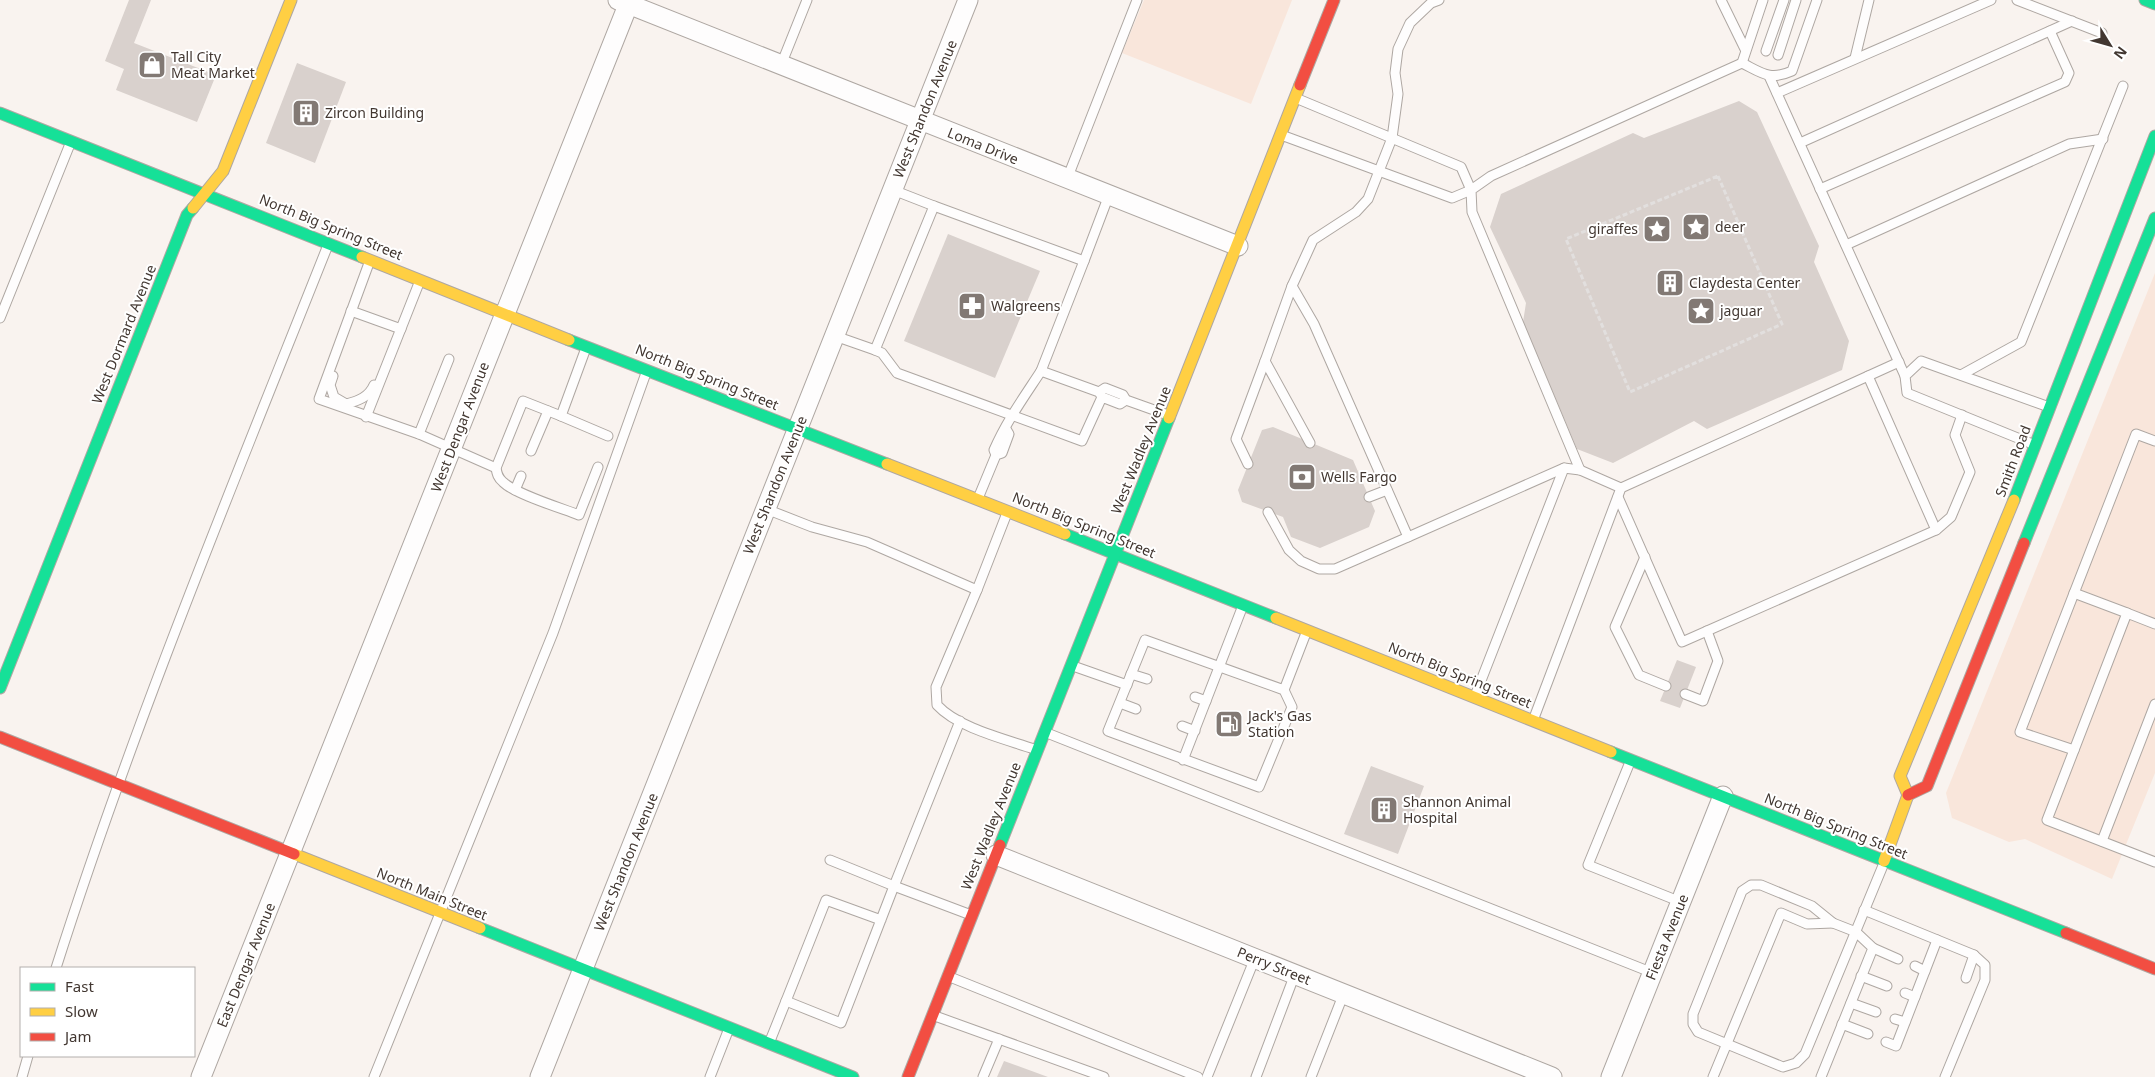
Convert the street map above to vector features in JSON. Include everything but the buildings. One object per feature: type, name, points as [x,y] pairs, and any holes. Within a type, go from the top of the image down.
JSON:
[{"type":"main road","name":"West Dormard Avenue","points":[[0,688],[187,215],[223,171],[291,0]]},
{"type":"main road","name":"West Wadley Avenue","points":[[908,1077],[1334,0]]},
{"type":"main road","points":[[2145,0],[2155,4]]},
{"type":"main road","name":"North Big Spring Street","points":[[0,113],[797,430],[1244,604],[2155,969]]},
{"type":"main road","name":"Smith Road","points":[[2155,136],[2063,411],[1927,786],[1908,795],[1900,776],[2048,450],[2063,411],[2155,218]]},
{"type":"main road","name":"North Main Street","points":[[0,737],[853,1077]]},
{"type":"main road","points":[[1884,861],[1908,795]]},
{"type":"street","name":"West Shandon Avenue","points":[[540,1077],[968,0]]},
{"type":"street","name":"Loma Drive","points":[[625,1],[920,121],[1238,246]]},
{"type":"street","name":"West Dengar Avenue","points":[[291,854],[625,1]]},
{"type":"street","name":"Fiesta Avenue","points":[[1611,1077],[1723,796]]},
{"type":"street","name":"East Dengar Avenue","points":[[201,1077],[291,854]]},
{"type":"street","name":"Perry Street","points":[[996,855],[1552,1077]]},
{"type":"lane","points":[[781,65],[807,0]]},
{"type":"lane","points":[[1067,178],[1137,0]]},
{"type":"lane","points":[[1721,0],[1745,49]]},
{"type":"lane","points":[[1742,64],[1745,49],[1763,0]]},
{"type":"lane","points":[[1766,51],[1784,0]]},
{"type":"lane","points":[[1778,55],[1796,0]]},
{"type":"lane","points":[[1281,135],[1452,198],[1471,190],[1491,176],[1742,64],[1769,76],[1779,77],[1792,71],[1817,0]]},
{"type":"lane","points":[[1855,58],[1869,0]]},
{"type":"lane","points":[[1777,93],[1991,0]]},
{"type":"lane","points":[[2017,0],[2102,33]]},
{"type":"lane","points":[[1248,464],[1236,439],[1292,286],[1313,240],[1356,212],[1368,199],[1377,171],[1392,138],[1398,94],[1394,73],[1398,49],[1410,23],[1434,1]]},
{"type":"lane","points":[[1800,144],[2072,21]]},
{"type":"lane","points":[[1820,189],[2065,82],[2069,73],[2050,32]]},
{"type":"lane","points":[[1769,76],[1899,362],[1905,376],[1907,393],[2048,450]]},
{"type":"lane","points":[[1961,375],[2021,342],[2124,86]]},
{"type":"lane","points":[[1295,98],[1461,167],[1471,190],[1472,212],[1580,470]]},
{"type":"lane","points":[[1846,245],[2069,144],[2102,139]]},
{"type":"lane","points":[[0,318],[71,142]]},
{"type":"lane","points":[[893,190],[1084,261]]},
{"type":"lane","points":[[978,499],[996,455],[994,450],[1002,432],[1006,429],[1012,415],[1041,371],[1109,195]]},
{"type":"lane","points":[[875,350],[934,206]]},
{"type":"lane","points":[[56,967],[118,784],[209,546],[329,243]]},
{"type":"lane","points":[[370,261],[318,399],[418,434],[496,468]]},
{"type":"lane","points":[[366,417],[420,279]]},
{"type":"lane","points":[[1292,286],[1314,324],[1408,537]]},
{"type":"lane","points":[[351,312],[401,329]]},
{"type":"lane","points":[[835,336],[882,353],[897,373],[1082,440],[1100,394],[1105,388],[1123,395],[1126,400],[1171,416]]},
{"type":"lane","points":[[338,345],[342,352],[330,385],[334,397],[346,404],[361,400],[372,390],[384,363],[393,350]]},
{"type":"lane","points":[[561,416],[587,346]]},
{"type":"lane","points":[[418,434],[449,359]]},
{"type":"lane","points":[[1264,361],[1310,443]]},
{"type":"lane","points":[[1905,376],[1920,361],[2063,411]]},
{"type":"lane","points":[[1533,720],[1620,492],[1899,362]]},
{"type":"lane","points":[[374,1077],[553,633],[647,369]]},
{"type":"lane","points":[[1041,371],[1100,394]]},
{"type":"lane","points":[[1868,376],[1936,530]]},
{"type":"lane","points":[[598,467],[579,515],[516,490],[504,483],[498,476],[496,468],[523,401],[608,436]]},
{"type":"lane","points":[[531,451],[548,411]]},
{"type":"lane","points":[[1268,512],[1289,550],[1301,560],[1319,569],[1335,569],[1564,468],[1580,470],[1620,492],[1645,557],[1682,642],[1936,530],[1951,517],[1970,472],[1955,435],[1962,416]]},
{"type":"lane","points":[[2074,750],[2020,732],[2136,434],[2155,441]]},
{"type":"lane","points":[[1474,697],[1564,468]]},
{"type":"lane","points":[[516,490],[520,476]]},
{"type":"lane","points":[[1369,497],[1387,490]]},
{"type":"lane","points":[[766,509],[812,527],[867,542],[977,590]]},
{"type":"lane","points":[[1008,511],[936,688],[937,705],[944,713],[960,721],[1038,750]]},
{"type":"lane","points":[[1645,557],[1615,627],[1639,675],[1666,686]]},
{"type":"lane","points":[[2074,593],[2155,624]]},
{"type":"lane","points":[[1184,760],[1244,604]]},
{"type":"lane","points":[[2127,613],[2047,820],[2155,862]]},
{"type":"lane","points":[[1284,690],[1307,630]]},
{"type":"lane","points":[[1685,694],[1703,701],[1718,661],[1707,631]]},
{"type":"lane","points":[[1145,640],[1284,690],[1292,707],[1259,787],[1108,731],[1131,674],[1145,640]]},
{"type":"lane","points":[[1072,665],[1127,685]]},
{"type":"lane","points":[[1131,674],[1148,679]]},
{"type":"lane","points":[[1195,697],[1206,701]]},
{"type":"lane","points":[[1120,703],[1136,709]]},
{"type":"lane","points":[[2102,841],[2155,704]]},
{"type":"lane","points":[[786,1001],[841,1023],[960,721]]},
{"type":"lane","points":[[1182,726],[1195,731]]},
{"type":"lane","points":[[1045,732],[1653,973]]},
{"type":"lane","points":[[1630,759],[1588,865],[1681,902]]},
{"type":"lane","points":[[830,860],[972,915]]},
{"type":"lane","points":[[1884,861],[1856,932],[1805,1054],[1796,1063],[1783,1067],[1698,1032],[1693,1024],[1693,1014],[1742,892],[1751,885],[1761,885],[1812,906],[1833,923],[1856,932],[1873,948],[1898,959]]},
{"type":"lane","points":[[769,1044],[826,900],[881,920]]},
{"type":"lane","points":[[1864,910],[1974,955],[1985,965],[1985,980],[1945,1077]]},
{"type":"lane","points":[[1713,1077],[1781,913],[1807,924],[1833,923]]},
{"type":"lane","points":[[1886,1042],[1896,1046],[1937,940]]},
{"type":"lane","points":[[1822,1077],[1873,948]]},
{"type":"lane","points":[[1966,978],[1974,955]]},
{"type":"lane","points":[[1207,1077],[1255,958]]},
{"type":"lane","points":[[1915,966],[1925,971]]},
{"type":"lane","points":[[1256,1077],[1296,974]]},
{"type":"lane","points":[[948,976],[1198,1077]]},
{"type":"lane","points":[[1861,976],[1887,986]]},
{"type":"lane","points":[[1311,1077],[1344,993]]},
{"type":"lane","points":[[1905,993],[1915,997]]},
{"type":"lane","points":[[1851,1003],[1876,1012]]},
{"type":"lane","points":[[932,1015],[1104,1077]]},
{"type":"lane","points":[[1895,1019],[1905,1022]]},
{"type":"lane","points":[[1842,1024],[1868,1034]]},
{"type":"lane","points":[[710,1077],[729,1028]]},
{"type":"lane","points":[[983,1077],[999,1039]]},
{"type":"lane","points":[[22,1077],[28,1057]]},
{"type":"path","points":[[1718,176],[1782,324],[1630,392],[1566,239],[1718,176]]},
{"type":"shaded area","points":[[1144,0],[1292,0],[1251,104],[1122,53]]},
{"type":"shaded area","points":[[2155,273],[2155,773],[2112,879],[2025,839],[2009,842],[1952,818],[1946,793]]},
{"type":"traffic: fast","points":[[2145,0],[2155,4]]},
{"type":"traffic: fast","points":[[0,113],[362,257]]},
{"type":"traffic: fast","points":[[2014,500],[2155,136]]},
{"type":"traffic: fast","points":[[0,688],[187,215],[193,208]]},
{"type":"traffic: fast","points":[[2024,543],[2155,218]]},
{"type":"traffic: fast","points":[[569,340],[887,464]]},
{"type":"traffic: fast","points":[[1000,845],[1169,418]]},
{"type":"traffic: fast","points":[[1065,534],[1276,618]]},
{"type":"traffic: fast","points":[[1611,752],[2066,933]]},
{"type":"traffic: fast","points":[[480,928],[853,1077]]},
{"type":"traffic: slow","points":[[193,208],[223,171],[291,0]]},
{"type":"traffic: slow","points":[[1169,418],[1300,85]]},
{"type":"traffic: slow","points":[[362,257],[569,340]]},
{"type":"traffic: slow","points":[[887,464],[1065,534]]},
{"type":"traffic: slow","points":[[1884,861],[1908,795],[1900,776],[2014,500]]},
{"type":"traffic: slow","points":[[1276,618],[1611,752]]},
{"type":"traffic: slow","points":[[294,854],[480,928]]},
{"type":"traffic: jam","points":[[1300,85],[1334,0]]},
{"type":"traffic: jam","points":[[1908,795],[1927,786],[2024,543]]},
{"type":"traffic: jam","points":[[0,737],[294,854]]},
{"type":"traffic: jam","points":[[908,1077],[1000,845]]},
{"type":"traffic: jam","points":[[2066,933],[2155,969]]},
{"type":"place","name":"Tall City Meat Market","points":[[152,65]]},
{"type":"place","name":"Zircon Building","points":[[306,113]]},
{"type":"place","name":"deer","points":[[1696,227]]},
{"type":"place","name":"giraffes","points":[[1657,229]]},
{"type":"place","name":"Claydesta Center","points":[[1670,283]]},
{"type":"place","name":"Walgreens","points":[[972,306]]},
{"type":"place","name":"jaguar","points":[[1701,311]]},
{"type":"place","name":"Wells Fargo","points":[[1302,477]]},
{"type":"place","name":"Jack's Gas Station","points":[[1229,724]]},
{"type":"place","name":"Shannon Animal Hospital","points":[[1384,810]]}]
